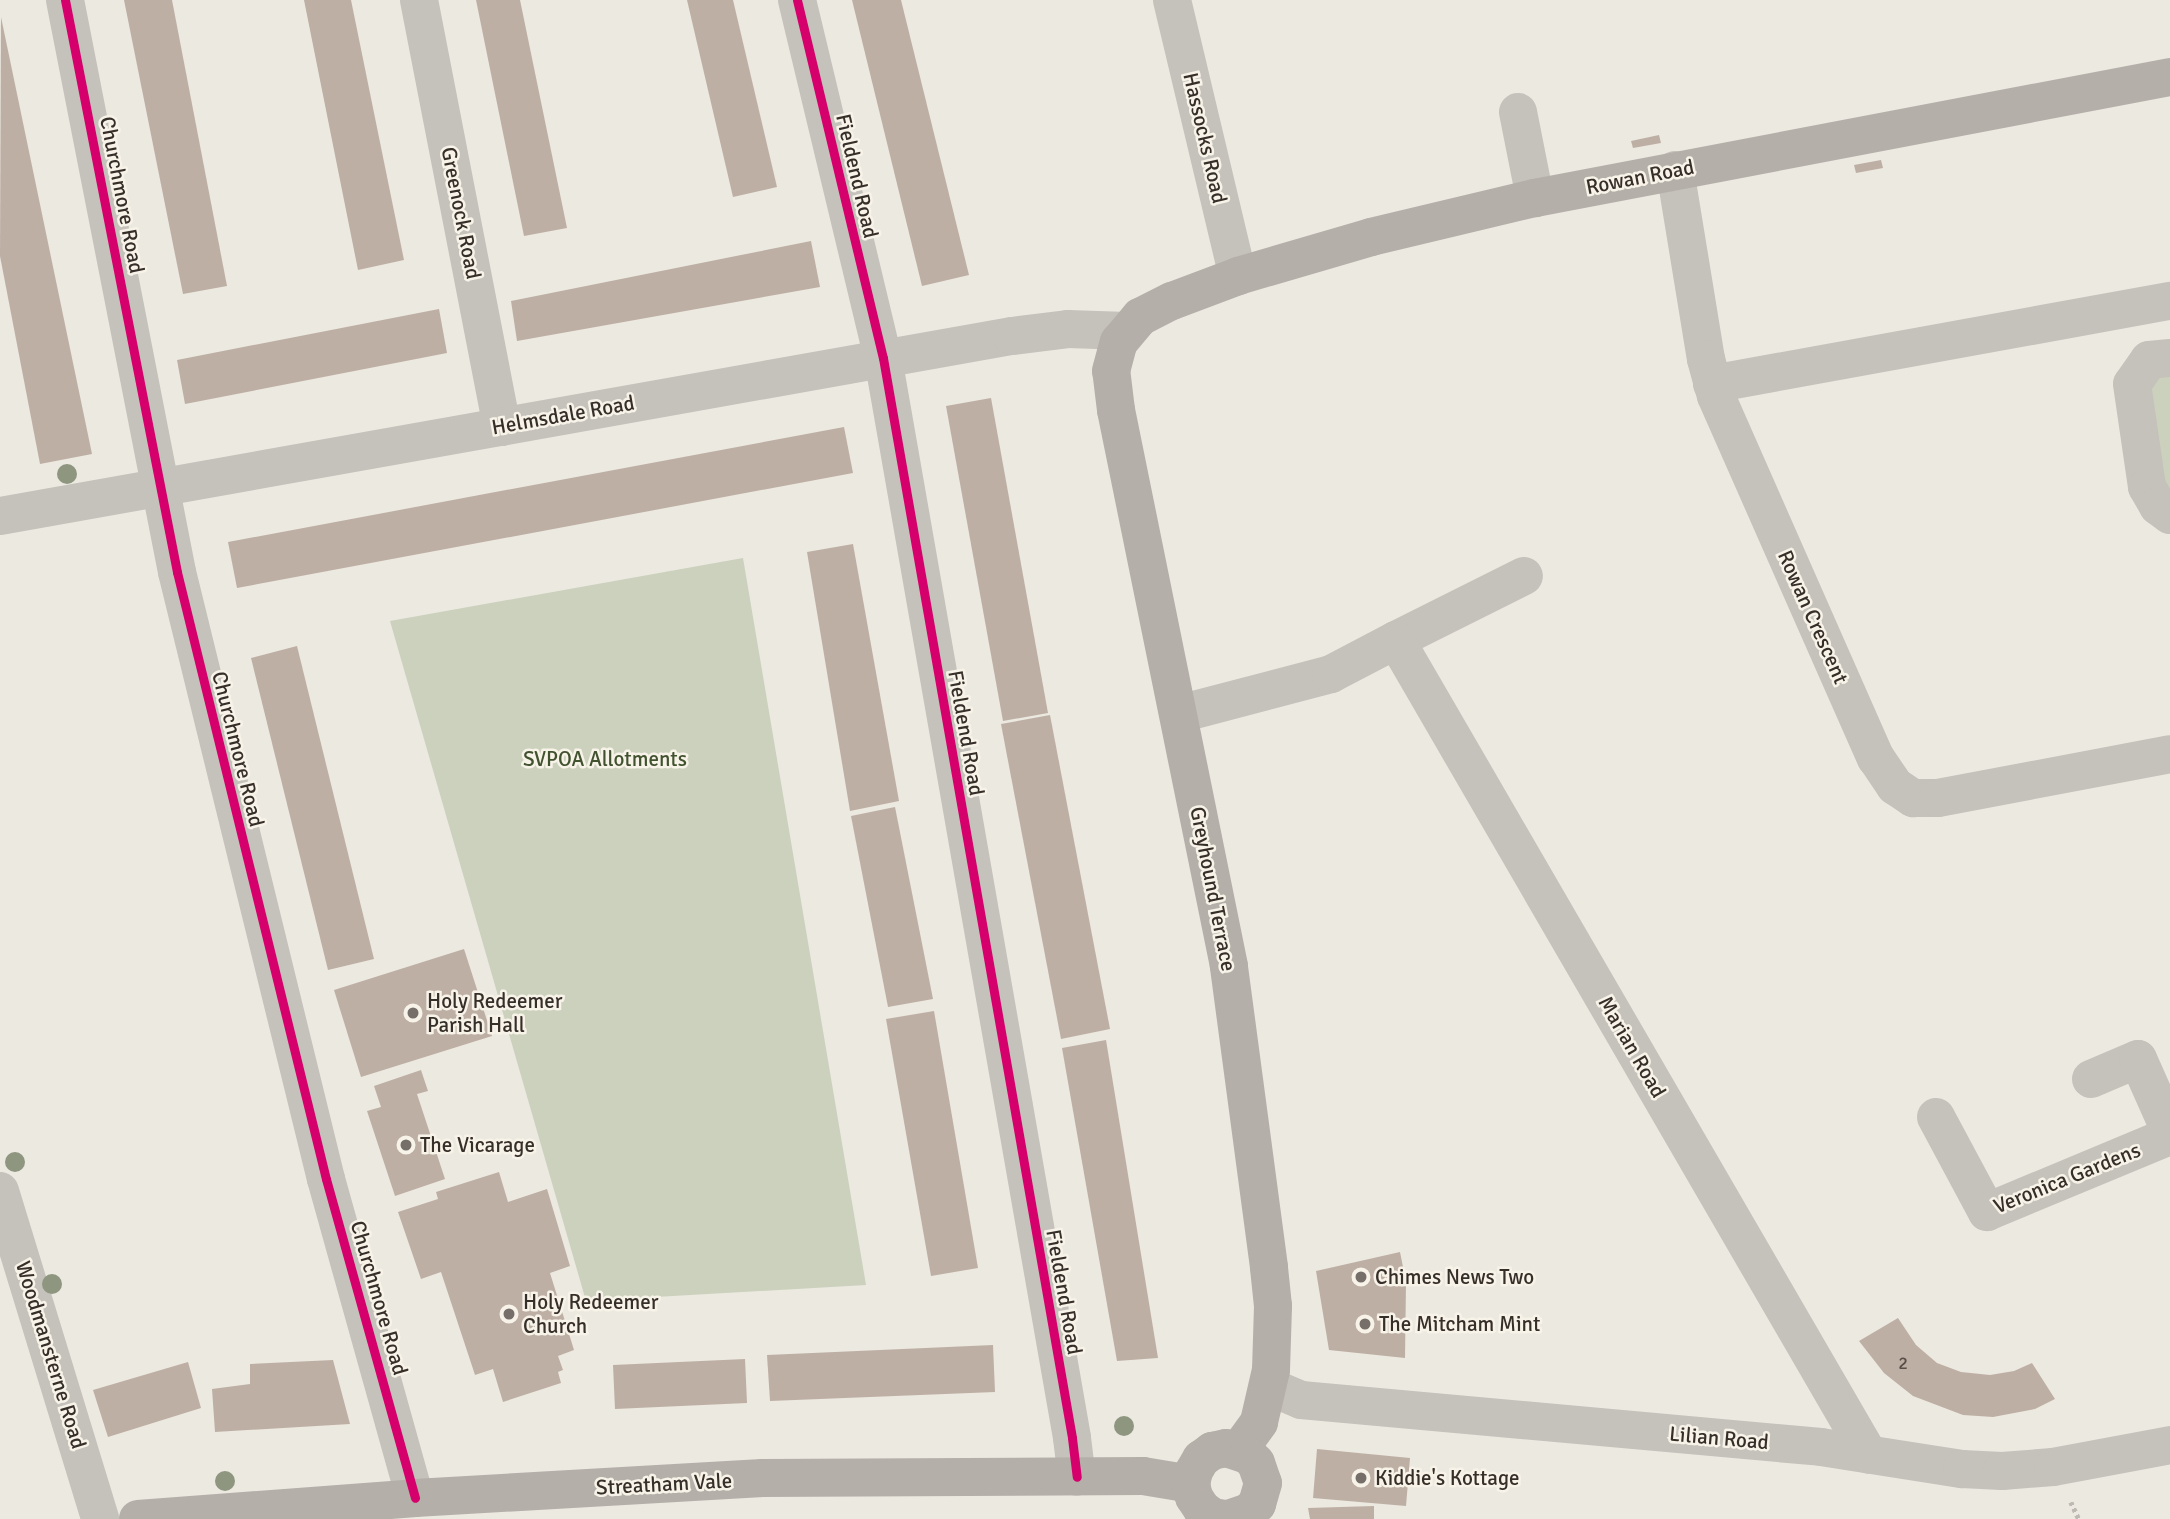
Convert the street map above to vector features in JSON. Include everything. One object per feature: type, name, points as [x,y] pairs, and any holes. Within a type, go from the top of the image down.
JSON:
[{"type":"main road","name":"Rowan Road","points":[[1127,331],[1149,312],[1238,276],[1371,237],[1535,198],[2170,77]]},
{"type":"main road","name":"Greyhound Terrace","points":[[1127,331],[1112,358],[1112,387],[1220,915],[1245,1074],[1273,1307],[1268,1386],[1259,1422],[1239,1450]]},
{"type":"main road","points":[[1226,1448],[1239,1450],[1256,1463],[1263,1483],[1257,1504],[1234,1519],[1213,1517],[1202,1509],[1194,1497],[1191,1484],[1201,1459],[1212,1451],[1226,1448]]},
{"type":"main road","name":"Streatham Vale","points":[[138,1519],[415,1498],[762,1478],[904,1475],[1150,1477],[1191,1484]]},
{"type":"street","name":"Churchmore Road","points":[[65,0],[177,572],[326,1179],[415,1498]]},
{"type":"street","name":"Greenock Road","points":[[419,0],[502,427]]},
{"type":"street","name":"Fieldend Road","points":[[797,0],[883,358],[1077,1478]]},
{"type":"street","name":"Hassocks Road","points":[[1172,0],[1238,276]]},
{"type":"street","points":[[1518,111],[1535,198]]},
{"type":"street","name":"Rowan Crescent","points":[[1675,170],[1712,384],[1876,758],[1895,786],[1913,798],[1938,798],[2170,754]]},
{"type":"street","points":[[1712,384],[2158,303],[2164,358],[2149,360],[2136,375],[2132,396],[2147,487],[2158,506],[2170,515]]},
{"type":"street","name":"Helmsdale Road","points":[[0,516],[883,358],[1054,331],[1127,331]]},
{"type":"street","points":[[1179,714],[1312,680],[1349,667],[1396,640],[1524,576]]},
{"type":"street","name":"Marian Road","points":[[1396,640],[1869,1455]]},
{"type":"street","points":[[2091,1079],[2138,1059],[2170,1134]]},
{"type":"street","name":"Veronica Gardens","points":[[1936,1117],[1987,1212],[2170,1134]]},
{"type":"street","name":"Woodmansterne Road","points":[[0,1191],[100,1519]]},
{"type":"street","name":"Lilian Road","points":[[1268,1386],[1301,1400],[1821,1447],[1962,1469],[2002,1471],[2053,1467],[2170,1445]]},
{"type":"green space","points":[[2170,373],[2170,497],[2163,488],[2148,385],[2153,377]]},
{"type":"green space","name":"SVPOA Allotments","points":[[743,558],[866,1285],[586,1301],[390,621]]},
{"type":"building","points":[[124,0],[172,0],[227,286],[183,294]]},
{"type":"building","points":[[304,0],[351,0],[404,260],[358,270]]},
{"type":"building","points":[[476,0],[520,0],[567,228],[524,236]]},
{"type":"building","points":[[687,0],[733,0],[777,187],[733,197]]},
{"type":"building","points":[[852,0],[901,0],[969,275],[922,286]]},
{"type":"building","points":[[1,17],[92,454],[40,464],[0,256]]},
{"type":"building","points":[[1659,135],[1661,143],[1633,148],[1631,141]]},
{"type":"building","points":[[1881,160],[1883,168],[1856,173],[1854,165]]},
{"type":"building","points":[[811,241],[820,287],[517,341],[511,301]]},
{"type":"building","points":[[439,309],[447,353],[185,404],[177,360]]},
{"type":"building","points":[[991,398],[1048,713],[1003,721],[946,406]]},
{"type":"building","points":[[844,427],[853,473],[237,588],[228,542]]},
{"type":"building","points":[[853,544],[899,801],[850,811],[807,552]]},
{"type":"building","points":[[297,646],[374,959],[328,970],[251,658]]},
{"type":"building","points":[[1050,715],[1110,1029],[1061,1039],[1001,724]]},
{"type":"building","points":[[895,807],[933,999],[888,1007],[851,816]]},
{"type":"building","name":"Holy Redeemer Parish Hall","points":[[464,949],[492,1036],[361,1077],[334,990]]},
{"type":"building","points":[[934,1011],[978,1268],[931,1276],[886,1019]]},
{"type":"building","points":[[1106,1040],[1158,1358],[1117,1361],[1062,1048]]},
{"type":"building","name":"The Vicarage","points":[[421,1070],[428,1091],[417,1094],[445,1179],[395,1196],[367,1111],[381,1107],[374,1086]]},
{"type":"building","name":"Holy Redeemer Church","points":[[499,1172],[508,1202],[547,1189],[570,1266],[550,1273],[574,1350],[558,1356],[563,1370],[558,1372],[561,1383],[503,1402],[493,1369],[475,1375],[441,1272],[421,1279],[398,1212],[438,1199],[436,1192]]},
{"type":"building","name":"The Mitcham Mint","points":[[1400,1252],[1406,1282],[1405,1358],[1329,1350],[1316,1271]]},
{"type":"building","points":[[1898,1318],[1916,1345],[1937,1363],[1961,1372],[1990,1375],[2014,1371],[2032,1363],[2055,1399],[2035,1409],[1993,1417],[1963,1415],[1913,1396],[1884,1373],[1859,1341]]},
{"type":"building","points":[[993,1345],[995,1392],[770,1401],[767,1355]]},
{"type":"building","points":[[745,1359],[747,1403],[615,1409],[613,1365]]},
{"type":"building","points":[[333,1360],[350,1424],[215,1432],[212,1389],[250,1384],[250,1364]]},
{"type":"building","points":[[188,1362],[201,1408],[108,1437],[93,1390]]},
{"type":"building","name":"Kiddie's Kottage","points":[[1317,1449],[1410,1458],[1406,1506],[1313,1498]]},
{"type":"building","points":[[1374,1506],[1374,1519],[1310,1519],[1308,1508]]},
{"type":"cycle path","points":[[65,0],[177,572],[326,1179],[415,1498]]},
{"type":"cycle path","points":[[797,0],[883,358],[1077,1477]]},
{"type":"place","name":"Holy Redeemer Parish Hall","points":[[413,1013]]},
{"type":"place","name":"The Vicarage","points":[[406,1145]]},
{"type":"place","name":"Chimes News Two","points":[[1361,1277]]},
{"type":"place","name":"Holy Redeemer Church","points":[[509,1314]]},
{"type":"place","name":"The Mitcham Mint","points":[[1365,1324]]},
{"type":"place","name":"Kiddie's Kottage","points":[[1361,1478]]}]
